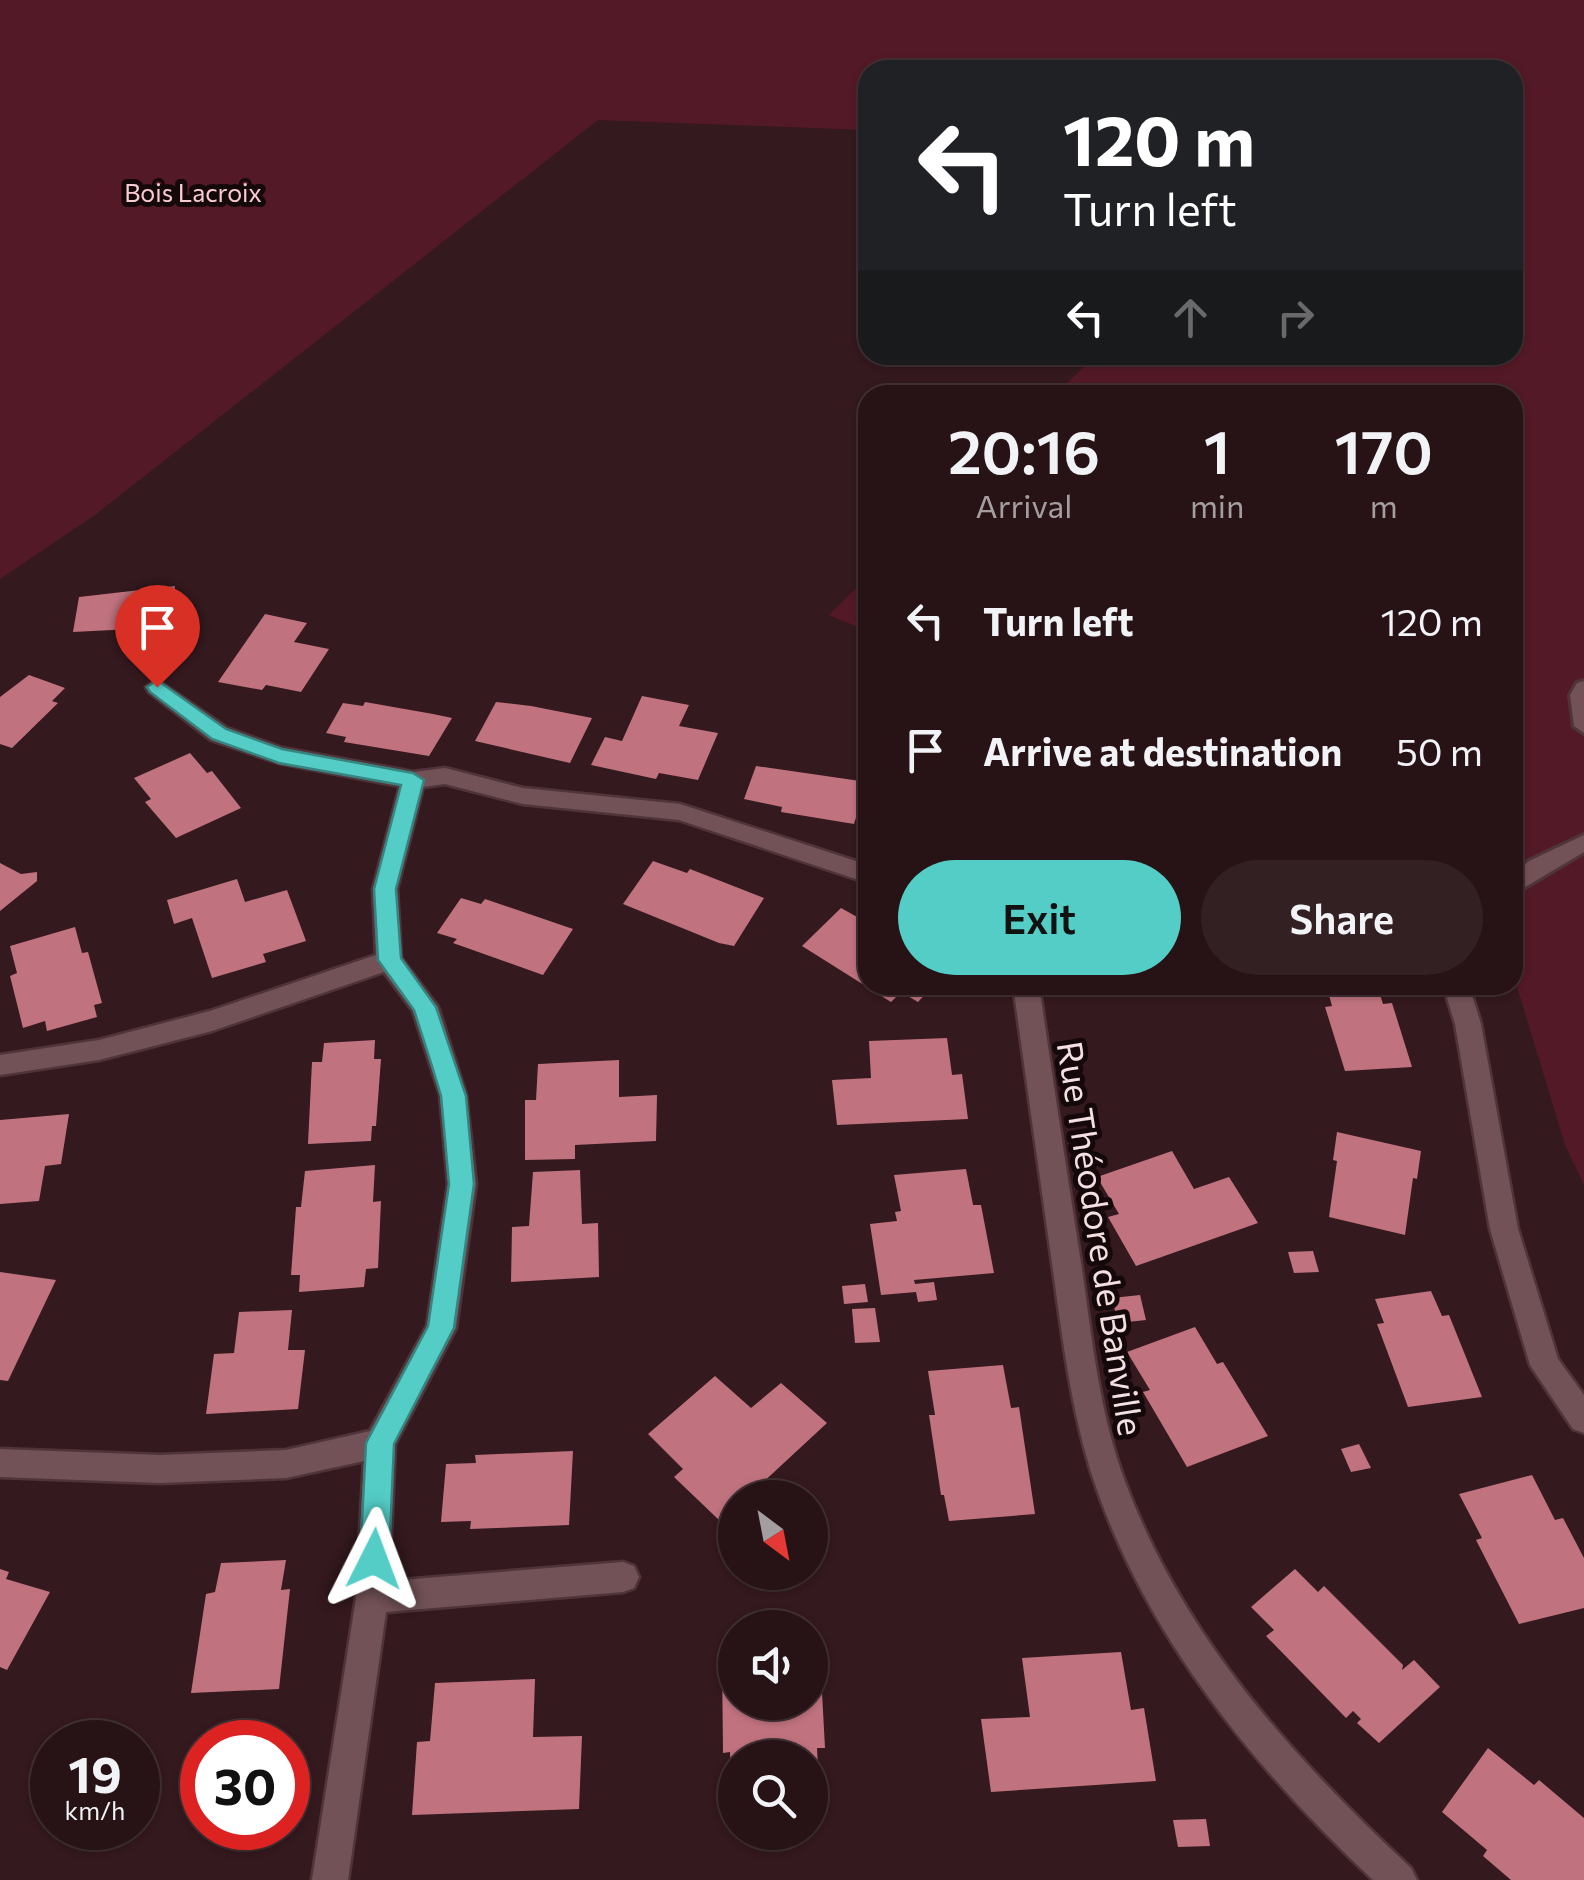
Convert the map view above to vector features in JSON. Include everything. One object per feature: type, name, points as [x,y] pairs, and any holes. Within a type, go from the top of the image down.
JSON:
[{"type":"street","points":[[157,687],[219,734],[279,755],[413,780],[445,776],[523,796],[680,812],[858,871]]},
{"type":"street","points":[[330,1880],[372,1598],[380,1443],[441,1328],[462,1184],[454,1096],[425,1007],[389,960],[385,889],[413,780]]},
{"type":"street","points":[[0,1065],[99,1050],[212,1021],[389,960]]},
{"type":"street","name":"Rue Théodore de Banville","points":[[1027,995],[1087,1403],[1100,1457],[1122,1517],[1153,1585],[1221,1692],[1300,1787],[1399,1880]]},
{"type":"street","points":[[1459,995],[1468,1024],[1504,1229],[1545,1365],[1584,1419]]},
{"type":"street","points":[[0,1462],[160,1469],[286,1464],[380,1443]]},
{"type":"street","points":[[372,1598],[623,1577]]},
{"type":"lane","points":[[1584,688],[1580,695],[1584,726]]},
{"type":"lane","points":[[1523,879],[1537,867],[1584,844]]},
{"type":"green space","name":"Bois Lacroix","points":[[0,0],[1584,0],[1584,1185],[1565,1145],[1520,995],[1523,995],[1523,385],[1065,385],[1086,365],[1523,365],[1523,60],[858,60],[858,130],[598,120],[95,515],[0,579]]},
{"type":"green space","points":[[858,587],[858,627],[829,615]]},
{"type":"building","points":[[175,586],[171,627],[73,632],[79,597]]},
{"type":"building","points":[[265,614],[307,623],[294,642],[329,649],[301,692],[218,682]]},
{"type":"building","points":[[29,675],[65,688],[52,701],[58,703],[12,748],[0,744],[0,697]]},
{"type":"building","points":[[642,696],[689,705],[679,726],[718,733],[698,780],[659,773],[656,779],[591,765],[605,737],[622,741]]},
{"type":"building","points":[[365,702],[452,718],[429,756],[344,742],[346,737],[326,733],[343,703],[363,706]]},
{"type":"building","points":[[496,702],[592,718],[570,763],[475,741]]},
{"type":"building","points":[[190,753],[207,773],[212,771],[241,808],[176,838],[145,802],[151,799],[134,778]]},
{"type":"building","points":[[756,766],[858,781],[854,824],[781,812],[782,807],[744,799]]},
{"type":"building","points":[[653,861],[687,873],[690,869],[764,898],[734,946],[623,904]]},
{"type":"building","points":[[0,863],[21,874],[37,872],[37,881],[0,911]]},
{"type":"building","points":[[237,879],[245,902],[287,890],[306,941],[263,954],[266,962],[212,978],[192,918],[174,924],[167,900]]},
{"type":"building","points":[[461,898],[481,904],[485,899],[573,929],[543,975],[453,943],[457,939],[437,933]]},
{"type":"building","points":[[841,908],[858,917],[858,981],[802,946]]},
{"type":"building","points":[[75,927],[82,953],[88,952],[102,1003],[94,1005],[97,1017],[47,1031],[45,1021],[23,1028],[10,976],[17,973],[10,946]]},
{"type":"building","points":[[880,995],[898,995],[891,1002]]},
{"type":"building","points":[[906,995],[925,995],[918,1002]]},
{"type":"building","points":[[1329,995],[1380,995],[1383,1004],[1392,1003],[1412,1067],[1345,1071],[1325,1007],[1332,1006]]},
{"type":"building","points":[[947,1038],[952,1075],[962,1074],[968,1119],[837,1125],[832,1080],[871,1078],[869,1041]]},
{"type":"building","points":[[375,1040],[374,1059],[381,1059],[376,1126],[372,1126],[371,1141],[308,1144],[312,1062],[322,1062],[324,1043]]},
{"type":"building","points":[[619,1060],[619,1097],[657,1095],[656,1141],[575,1145],[575,1159],[525,1160],[525,1100],[536,1100],[538,1064]]},
{"type":"building","points":[[69,1114],[61,1164],[45,1166],[39,1201],[0,1204],[0,1120]]},
{"type":"building","points":[[1337,1132],[1421,1151],[1405,1235],[1329,1217]]},
{"type":"building","points":[[1172,1151],[1194,1189],[1229,1177],[1258,1223],[1136,1266],[1108,1217],[1119,1214],[1097,1177]]},
{"type":"building","points":[[375,1165],[373,1202],[381,1201],[378,1268],[366,1269],[364,1287],[299,1292],[300,1275],[291,1275],[296,1207],[301,1207],[305,1171]]},
{"type":"building","points":[[966,1169],[973,1205],[981,1205],[994,1273],[914,1280],[915,1284],[934,1282],[937,1300],[918,1302],[916,1292],[881,1295],[870,1224],[897,1221],[895,1212],[901,1211],[894,1175]]},
{"type":"building","points":[[580,1170],[582,1224],[598,1223],[599,1277],[511,1282],[512,1227],[529,1226],[533,1172]]},
{"type":"building","points":[[1313,1251],[1319,1272],[1294,1273],[1288,1252]]},
{"type":"building","points":[[0,1272],[56,1280],[8,1381],[0,1380]]},
{"type":"building","points":[[865,1284],[868,1302],[844,1304],[842,1286]]},
{"type":"building","points":[[1431,1291],[1442,1316],[1449,1315],[1482,1397],[1408,1407],[1377,1324],[1384,1323],[1375,1299]]},
{"type":"building","points":[[1140,1295],[1146,1320],[1118,1323],[1112,1298]]},
{"type":"building","points":[[875,1308],[880,1342],[855,1343],[852,1309]]},
{"type":"building","points":[[292,1310],[288,1350],[305,1350],[298,1409],[206,1414],[214,1354],[234,1353],[239,1312]]},
{"type":"building","points":[[1195,1327],[1217,1364],[1223,1362],[1268,1436],[1187,1467],[1143,1392],[1150,1390],[1127,1352]]},
{"type":"building","points":[[1003,1365],[1011,1408],[1019,1407],[1035,1514],[949,1521],[941,1495],[929,1415],[935,1415],[928,1371]]},
{"type":"building","points":[[715,1376],[751,1408],[781,1383],[827,1423],[765,1480],[718,1480],[718,1519],[674,1477],[683,1469],[648,1434]]},
{"type":"building","points":[[1359,1444],[1371,1468],[1351,1472],[1341,1449]]},
{"type":"building","points":[[573,1451],[569,1525],[470,1529],[471,1521],[441,1522],[446,1464],[476,1463],[475,1455]]},
{"type":"building","points":[[1532,1475],[1555,1520],[1563,1518],[1584,1558],[1584,1608],[1519,1624],[1476,1540],[1482,1538],[1459,1494]]},
{"type":"building","points":[[286,1560],[281,1590],[290,1589],[279,1689],[191,1693],[206,1594],[215,1592],[221,1563]]},
{"type":"building","points":[[0,1569],[9,1572],[6,1579],[50,1592],[7,1670],[0,1667]]},
{"type":"building","points":[[1295,1569],[1318,1592],[1324,1586],[1403,1665],[1402,1670],[1414,1660],[1440,1687],[1379,1743],[1357,1723],[1361,1719],[1353,1711],[1346,1718],[1266,1636],[1274,1630],[1251,1607]]},
{"type":"building","points":[[1121,1652],[1131,1710],[1144,1708],[1156,1781],[991,1792],[981,1719],[1030,1717],[1022,1658]]},
{"type":"building","points":[[535,1679],[533,1737],[582,1736],[579,1809],[412,1815],[417,1742],[430,1741],[435,1683]]},
{"type":"building","points":[[723,1720],[823,1720],[825,1740],[723,1740]]},
{"type":"building","points":[[1488,1748],[1534,1785],[1539,1780],[1584,1818],[1584,1880],[1511,1880],[1483,1856],[1487,1850],[1442,1812]]},
{"type":"building","points":[[1206,1819],[1210,1846],[1178,1847],[1173,1820]]},
{"type":"route","points":[[157,687],[219,734],[279,755],[413,780],[385,889],[389,960],[425,1007],[454,1096],[462,1184],[441,1328],[380,1443],[374,1559]]}]
